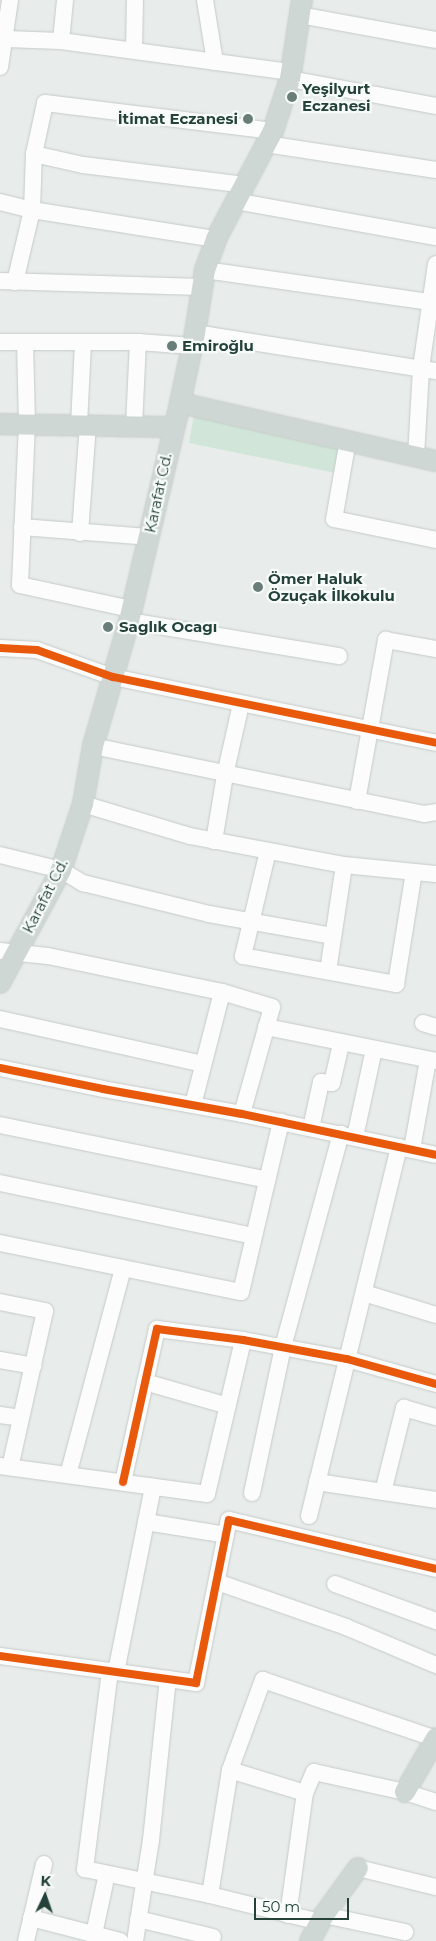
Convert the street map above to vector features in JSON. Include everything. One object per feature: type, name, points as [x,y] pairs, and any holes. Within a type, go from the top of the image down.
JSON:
[{"type":"main road","name":"Karafat Cd.","points":[[0,983],[8,951],[61,870],[83,804],[93,746],[130,615],[172,428],[180,403],[194,340],[203,278],[216,239],[270,138],[291,76],[301,8]]},
{"type":"main road","points":[[180,403],[436,461]]},
{"type":"main road","points":[[0,424],[172,428]]},
{"type":"main road","points":[[405,1792],[436,1739]]},
{"type":"main road","points":[[310,1941],[322,1919],[358,1868]]},
{"type":"street","points":[[0,67],[6,39],[10,0]]},
{"type":"street","points":[[61,41],[65,0]]},
{"type":"street","points":[[134,50],[135,0]]},
{"type":"street","points":[[205,0],[215,62]]},
{"type":"street","points":[[301,8],[436,40]]},
{"type":"street","points":[[6,39],[61,41],[215,62],[436,106]]},
{"type":"street","points":[[433,302],[203,278],[8,282],[32,210],[34,154],[45,103],[270,138],[436,170]]},
{"type":"street","points":[[34,154],[83,165],[240,193],[436,237]]},
{"type":"street","points":[[0,202],[32,210],[216,239]]},
{"type":"street","points":[[416,456],[428,369],[436,264]]},
{"type":"street","points":[[0,342],[194,340],[428,369]]},
{"type":"street","points":[[25,342],[27,424],[20,585],[130,615],[339,656]]},
{"type":"street","points":[[80,533],[84,425],[83,342]]},
{"type":"street","points":[[134,426],[138,342]]},
{"type":"street","points":[[348,440],[334,519],[436,540]]},
{"type":"street","points":[[22,528],[148,538]]},
{"type":"street","points":[[357,801],[386,640],[436,648]]},
{"type":"street","points":[[0,648],[37,650],[113,677],[436,743]]},
{"type":"street","points":[[214,841],[225,775],[241,704]]},
{"type":"street","points":[[93,746],[225,775],[424,814],[436,812]]},
{"type":"street","points":[[83,804],[190,836],[214,841],[344,865],[436,874]]},
{"type":"street","points":[[268,851],[243,956],[396,984],[414,872]]},
{"type":"street","points":[[0,855],[61,870],[83,884],[208,914],[332,936]]},
{"type":"street","points":[[328,971],[344,865]]},
{"type":"street","points":[[8,951],[222,992],[272,1007],[242,1114]]},
{"type":"street","points":[[193,1105],[222,992]]},
{"type":"street","points":[[0,1019],[203,1064]]},
{"type":"street","points":[[266,1027],[432,1061],[364,1293],[309,1516]]},
{"type":"street","points":[[312,1128],[321,1082],[332,1083],[340,1048]]},
{"type":"street","points":[[252,1493],[283,1348],[374,1049]]},
{"type":"street","points":[[0,1068],[242,1114],[436,1155]]},
{"type":"street","points":[[0,1243],[241,1292],[281,1122]]},
{"type":"street","points":[[0,1124],[267,1180]]},
{"type":"street","points":[[0,1183],[254,1236]]},
{"type":"street","points":[[68,1474],[123,1268]]},
{"type":"street","points":[[364,1293],[436,1315]]},
{"type":"street","points":[[0,1302],[45,1312],[21,1418],[5,1466],[207,1494],[243,1340]]},
{"type":"street","points":[[123,1482],[157,1329],[243,1340],[347,1359],[436,1384]]},
{"type":"street","points":[[0,1360],[33,1366]]},
{"type":"street","points":[[145,1382],[228,1406]]},
{"type":"street","points":[[383,1492],[404,1408],[436,1417]]},
{"type":"street","points":[[0,1415],[21,1418]]},
{"type":"street","points":[[317,1482],[436,1500]]},
{"type":"street","points":[[153,1487],[113,1671],[85,1870],[210,1895],[288,1915],[405,1932]]},
{"type":"street","points":[[0,1656],[196,1683],[229,1520],[436,1568]]},
{"type":"street","points":[[146,1522],[226,1535]]},
{"type":"street","points":[[217,1582],[346,1628],[436,1665]]},
{"type":"street","points":[[335,1584],[436,1621]]},
{"type":"street","points":[[134,1941],[144,1882],[168,1679]]},
{"type":"street","points":[[210,1895],[230,1770],[263,1680],[436,1739]]},
{"type":"street","points":[[230,1770],[305,1793]]},
{"type":"street","points":[[288,1915],[305,1793],[314,1772],[405,1792],[436,1802]]},
{"type":"street","points":[[26,1941],[44,1864]]},
{"type":"street","points":[[358,1868],[436,1887]]},
{"type":"street","points":[[94,1934],[107,1874]]},
{"type":"street","points":[[31,1918],[120,1941]]},
{"type":"street","points":[[138,1919],[213,1936]]},
{"type":"green space","points":[[194,414],[339,446],[335,473],[189,443]]},
{"type":"cycle path","points":[[0,648],[37,650],[113,677],[436,743]]},
{"type":"cycle path","points":[[0,1068],[242,1114],[436,1155]]},
{"type":"cycle path","points":[[123,1482],[157,1329],[243,1340],[347,1359],[436,1384]]},
{"type":"cycle path","points":[[0,1656],[196,1683],[229,1520],[436,1569]]},
{"type":"place","name":"Yeşilyurt Eczanesi","points":[[292,97]]},
{"type":"place","name":"İtimat Eczanesi","points":[[248,119]]},
{"type":"place","name":"Emiroğlu","points":[[172,346]]},
{"type":"place","name":"Ömer Haluk Özuçak İlkokulu","points":[[258,587]]},
{"type":"place","name":"Saglık Ocagı","points":[[108,627]]}]
